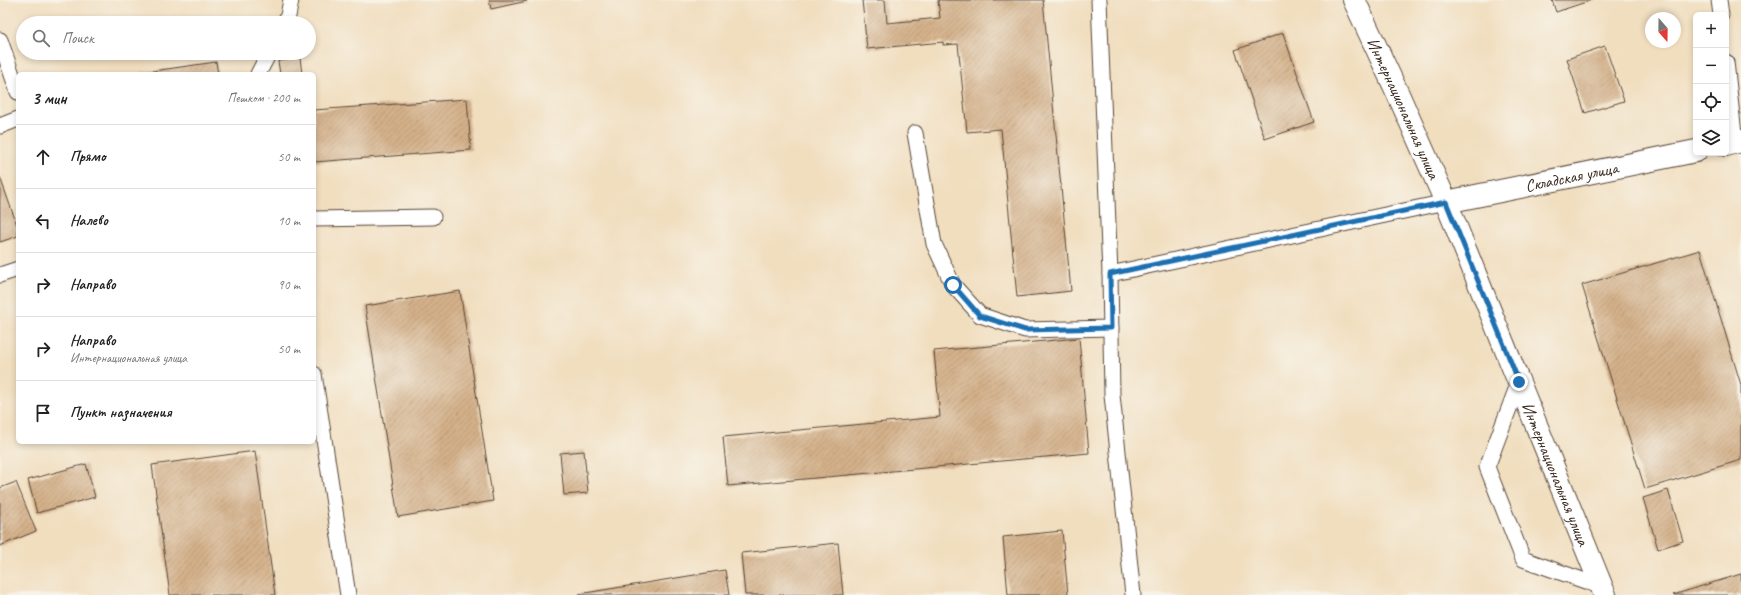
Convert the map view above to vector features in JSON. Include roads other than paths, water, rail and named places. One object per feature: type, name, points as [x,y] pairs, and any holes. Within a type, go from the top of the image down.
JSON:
[{"type":"street","name":"Интернациональная улица","points":[[1354,0],[1446,202],[1603,591]]},
{"type":"street","name":"Складская улица","points":[[1446,202],[1693,152]]},
{"type":"lane","points":[[288,16],[292,0]]},
{"type":"lane","points":[[1099,0],[1110,274],[1112,395],[1133,595]]},
{"type":"lane","points":[[1719,0],[1721,12]]},
{"type":"lane","points":[[0,40],[16,86]]},
{"type":"lane","points":[[259,72],[265,60]]},
{"type":"lane","points":[[1728,84],[1734,143]]},
{"type":"lane","points":[[0,126],[16,120]]},
{"type":"lane","points":[[916,133],[934,244],[953,285],[980,316],[1025,330],[1111,328]]},
{"type":"lane","points":[[1110,274],[1446,202]]},
{"type":"lane","points":[[316,219],[433,217]]},
{"type":"lane","points":[[0,275],[16,270]]},
{"type":"lane","points":[[1519,382],[1487,466],[1523,559],[1603,591]]},
{"type":"lane","points":[[316,387],[348,595]]}]
